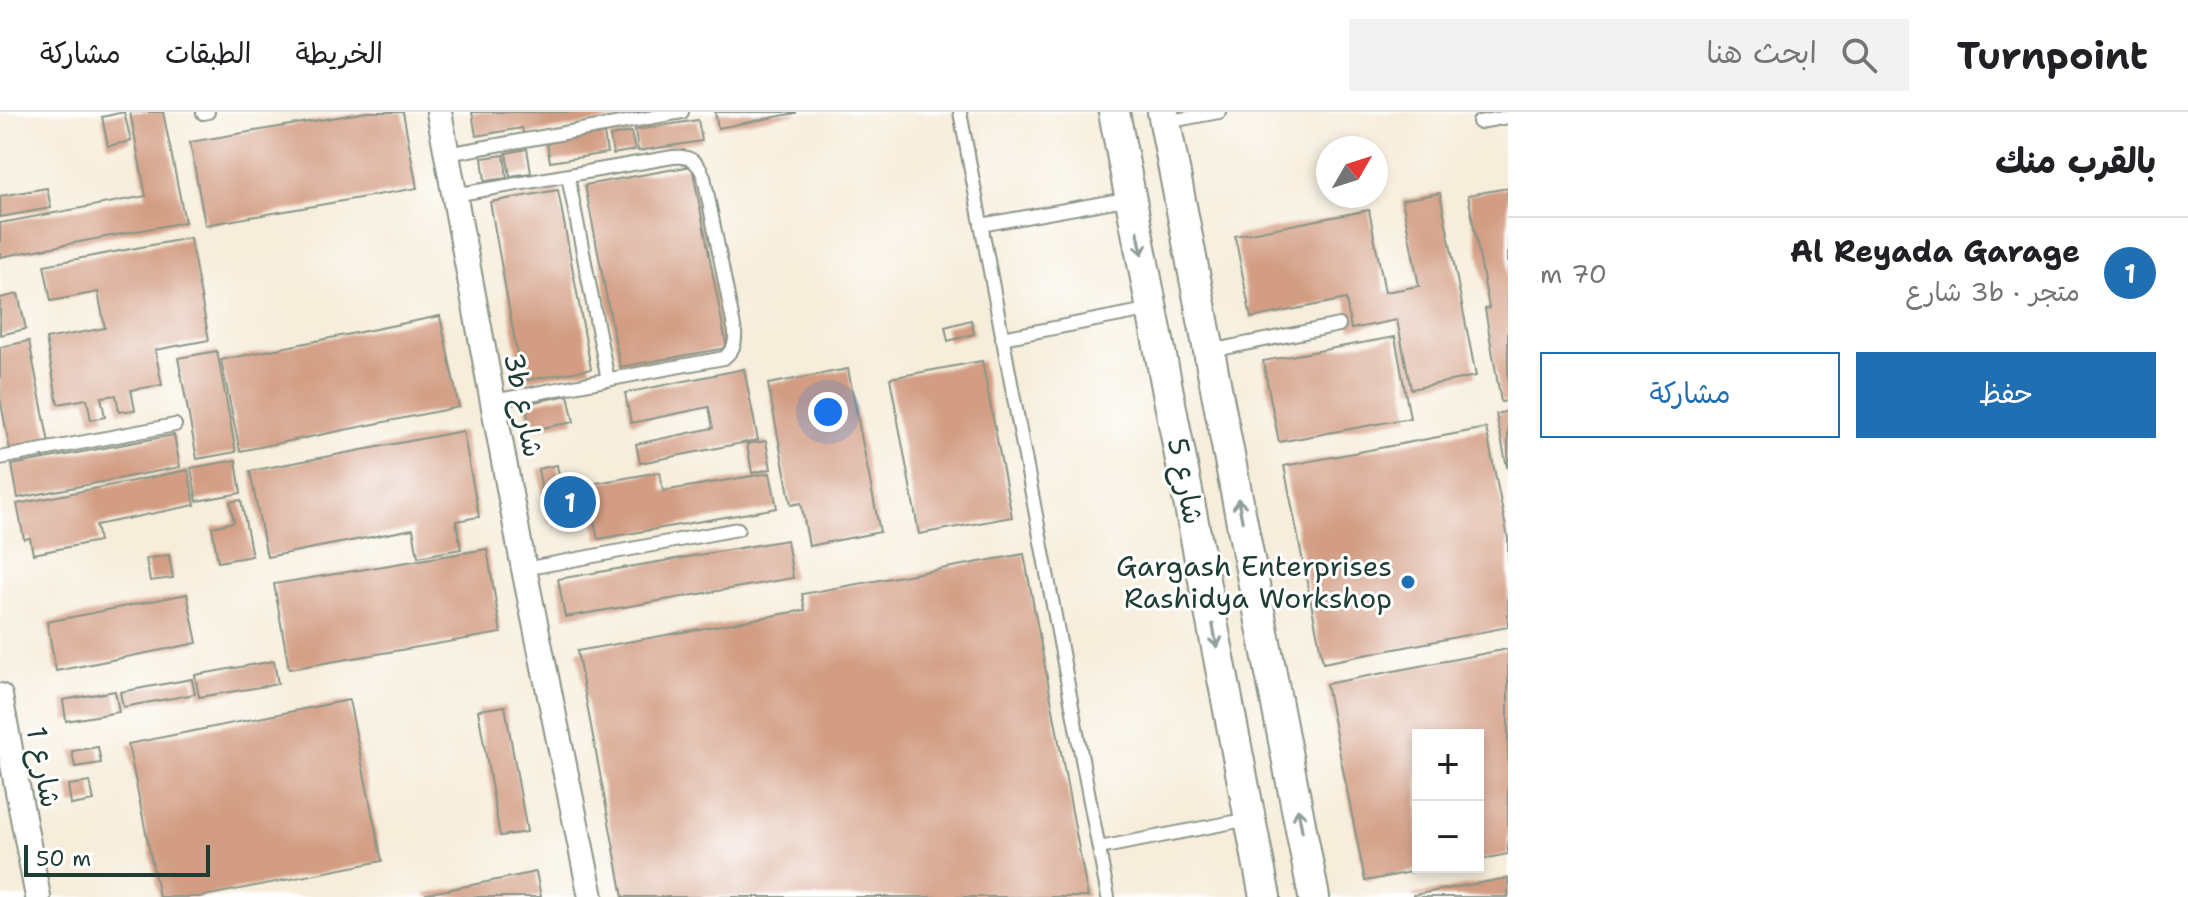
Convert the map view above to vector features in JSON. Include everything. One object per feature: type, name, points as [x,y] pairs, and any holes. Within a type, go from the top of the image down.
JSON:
[{"type":"street","name":"3b شارع","points":[[439,112],[524,569],[591,897]]},
{"type":"street","name":"شارع 5","points":[[1114,112],[1265,897]]},
{"type":"street","name":"شارع 5","points":[[1164,117],[1314,897]]},
{"type":"street","name":"شارع 1","points":[[0,696],[38,897]]},
{"type":"lane","points":[[447,154],[682,112]]},
{"type":"lane","points":[[960,112],[1108,897]]},
{"type":"lane","points":[[1164,117],[1219,112]]},
{"type":"lane","points":[[1479,122],[1508,117]]},
{"type":"lane","points":[[454,195],[683,156],[693,159],[704,177],[735,332],[736,342],[724,358],[493,401]]},
{"type":"lane","points":[[568,176],[608,380]]},
{"type":"lane","points":[[981,225],[1131,198]]},
{"type":"lane","points":[[1002,338],[1153,309]]},
{"type":"lane","points":[[1210,351],[1339,325]]},
{"type":"lane","points":[[0,458],[175,425]]},
{"type":"lane","points":[[524,569],[738,529]]},
{"type":"lane","points":[[1099,848],[1250,818]]},
{"type":"building","points":[[124,112],[131,141],[108,146],[102,117]]},
{"type":"building","points":[[130,112],[163,112],[185,222],[0,257],[0,223],[146,196]]},
{"type":"building","points":[[367,112],[403,112],[417,188],[205,225],[190,142]]},
{"type":"building","points":[[472,112],[642,114],[524,135],[522,128],[476,136]]},
{"type":"building","points":[[715,112],[796,112],[796,113],[718,128]]},
{"type":"building","points":[[698,120],[702,141],[638,151],[635,130]]},
{"type":"building","points":[[631,132],[635,150],[613,154],[610,136]]},
{"type":"building","points":[[604,133],[607,153],[550,162],[547,143]]},
{"type":"building","points":[[527,149],[531,173],[510,176],[506,153]]},
{"type":"building","points":[[504,155],[507,178],[485,181],[482,158]]},
{"type":"building","points":[[692,166],[727,348],[620,367],[585,185]]},
{"type":"building","points":[[47,188],[51,208],[0,217],[0,196]]},
{"type":"building","points":[[1508,188],[1508,401],[1501,402],[1485,309],[1489,308],[1468,195]]},
{"type":"building","points":[[558,190],[591,369],[522,381],[490,202]]},
{"type":"building","points":[[1440,193],[1476,376],[1411,389],[1397,320],[1351,329],[1346,299],[1251,318],[1235,236],[1369,210],[1385,292],[1419,286],[1402,200]]},
{"type":"building","points":[[190,238],[209,340],[155,350],[162,385],[131,390],[135,410],[119,412],[116,395],[101,397],[105,417],[91,420],[87,399],[58,404],[46,339],[105,328],[98,292],[51,301],[44,265]]},
{"type":"building","points":[[18,294],[26,329],[0,335],[0,298]]},
{"type":"building","points":[[440,316],[459,407],[240,451],[221,360]]},
{"type":"building","points":[[971,320],[974,334],[948,341],[945,327]]},
{"type":"building","points":[[1395,337],[1410,418],[1279,442],[1263,361]]},
{"type":"building","points":[[29,341],[49,443],[10,450],[0,398],[0,347]]},
{"type":"building","points":[[217,351],[236,452],[197,459],[178,358]]},
{"type":"building","points":[[982,361],[1012,517],[919,534],[890,378]]},
{"type":"building","points":[[744,369],[758,440],[640,463],[636,444],[713,428],[709,407],[631,423],[625,393]]},
{"type":"building","points":[[848,369],[880,532],[809,546],[801,503],[791,505],[768,384]]},
{"type":"building","points":[[568,395],[574,422],[531,430],[525,404]]},
{"type":"building","points":[[1508,411],[1508,467],[1507,467],[1496,414]]},
{"type":"building","name":"Gargash Enterprises Rashidya Workshop","points":[[1486,428],[1508,538],[1508,627],[1323,663],[1284,466]]},
{"type":"building","points":[[463,431],[479,517],[456,521],[461,549],[418,557],[413,529],[267,557],[250,471]]},
{"type":"building","points":[[174,435],[180,467],[18,498],[12,465]]},
{"type":"building","points":[[766,441],[771,469],[752,473],[747,444]]},
{"type":"building","points":[[236,460],[241,493],[197,501],[191,468]]},
{"type":"building","points":[[557,465],[562,489],[660,472],[663,491],[770,473],[777,508],[598,539],[594,521],[568,525],[567,519],[548,522],[538,469]]},
{"type":"building","points":[[188,470],[195,505],[96,525],[99,541],[33,554],[30,538],[24,539],[17,504]]},
{"type":"building","points":[[241,500],[252,556],[218,562],[212,527],[234,522],[230,502]]},
{"type":"building","points":[[787,540],[793,578],[565,617],[558,579]]},
{"type":"building","points":[[487,549],[501,633],[289,669],[274,584]]},
{"type":"building","points":[[1024,554],[1088,897],[623,897],[577,651],[805,610],[802,594]]},
{"type":"building","points":[[169,555],[173,578],[150,581],[146,559]]},
{"type":"building","points":[[187,594],[197,643],[56,671],[47,622]]},
{"type":"building","points":[[1508,649],[1508,854],[1484,859],[1484,729],[1412,729],[1412,872],[1365,881],[1326,684]]},
{"type":"building","points":[[274,661],[278,684],[199,697],[195,675]]},
{"type":"building","points":[[192,679],[195,694],[123,707],[120,692]]},
{"type":"building","points":[[115,691],[119,712],[66,721],[63,700]]},
{"type":"building","points":[[349,700],[382,861],[199,897],[159,897],[128,744]]},
{"type":"building","points":[[505,706],[527,832],[500,836],[478,710]]},
{"type":"building","points":[[98,747],[101,763],[75,767],[72,751]]},
{"type":"building","points":[[90,782],[94,801],[71,805],[68,785]]},
{"type":"building","points":[[536,872],[541,897],[427,897],[426,894]]},
{"type":"building","points":[[1508,878],[1508,897],[1413,897],[1413,895]]},
{"type":"place","name":"Al Reyada Garage","points":[[570,502]]},
{"type":"place","name":"Gargash Enterprises Rashidya Workshop","points":[[1408,582]]}]
